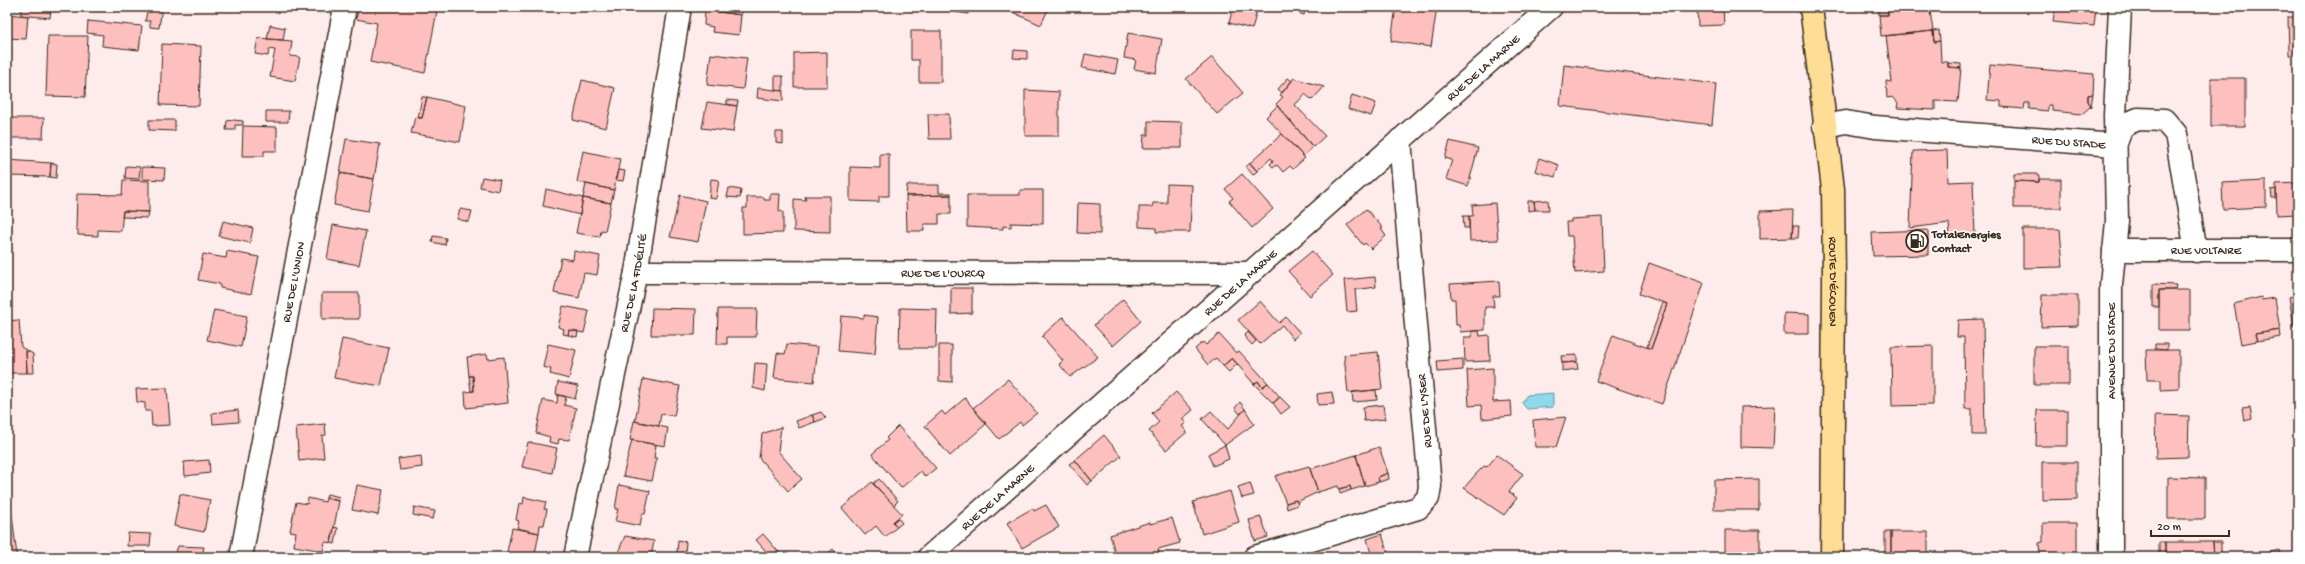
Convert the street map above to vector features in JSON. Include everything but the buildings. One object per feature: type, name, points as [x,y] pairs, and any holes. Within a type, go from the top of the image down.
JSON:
[{"type":"main road","name":"ROUTE D'ÉCOUEN","points":[[1810,7],[1833,196],[1834,292],[1832,557]]},
{"type":"street","name":"RUE DE L'UNION","points":[[241,557],[345,7]]},
{"type":"street","name":"RUE DE LA FIDÉLITÉ","points":[[575,557],[636,272],[680,7]]},
{"type":"street","name":"RUE DE LA MARNE","points":[[929,557],[1551,7]]},
{"type":"street","name":"AVENUE DU STADE","points":[[2111,557],[2112,285],[2117,221],[2115,145],[2120,7]]},
{"type":"street","name":"RUE DU STADE","points":[[1824,126],[1846,122],[1875,127],[2115,145],[2122,126],[2138,119],[2164,120],[2176,134],[2196,250]]},
{"type":"street","name":"RUE DE L'YSER","points":[[1255,557],[1418,508],[1428,498],[1430,486],[1400,140]]},
{"type":"street","name":"RUE VOLTAIRE","points":[[2114,250],[2298,250]]},
{"type":"street","name":"RUE DE L'OURCQ","points":[[636,272],[1250,273]]},
{"type":"water","points":[[1553,393],[1553,407],[1527,409],[1522,403],[1527,395]]},
{"type":"place","name":"TotalEnergies Contact","points":[[1917,241]]}]
